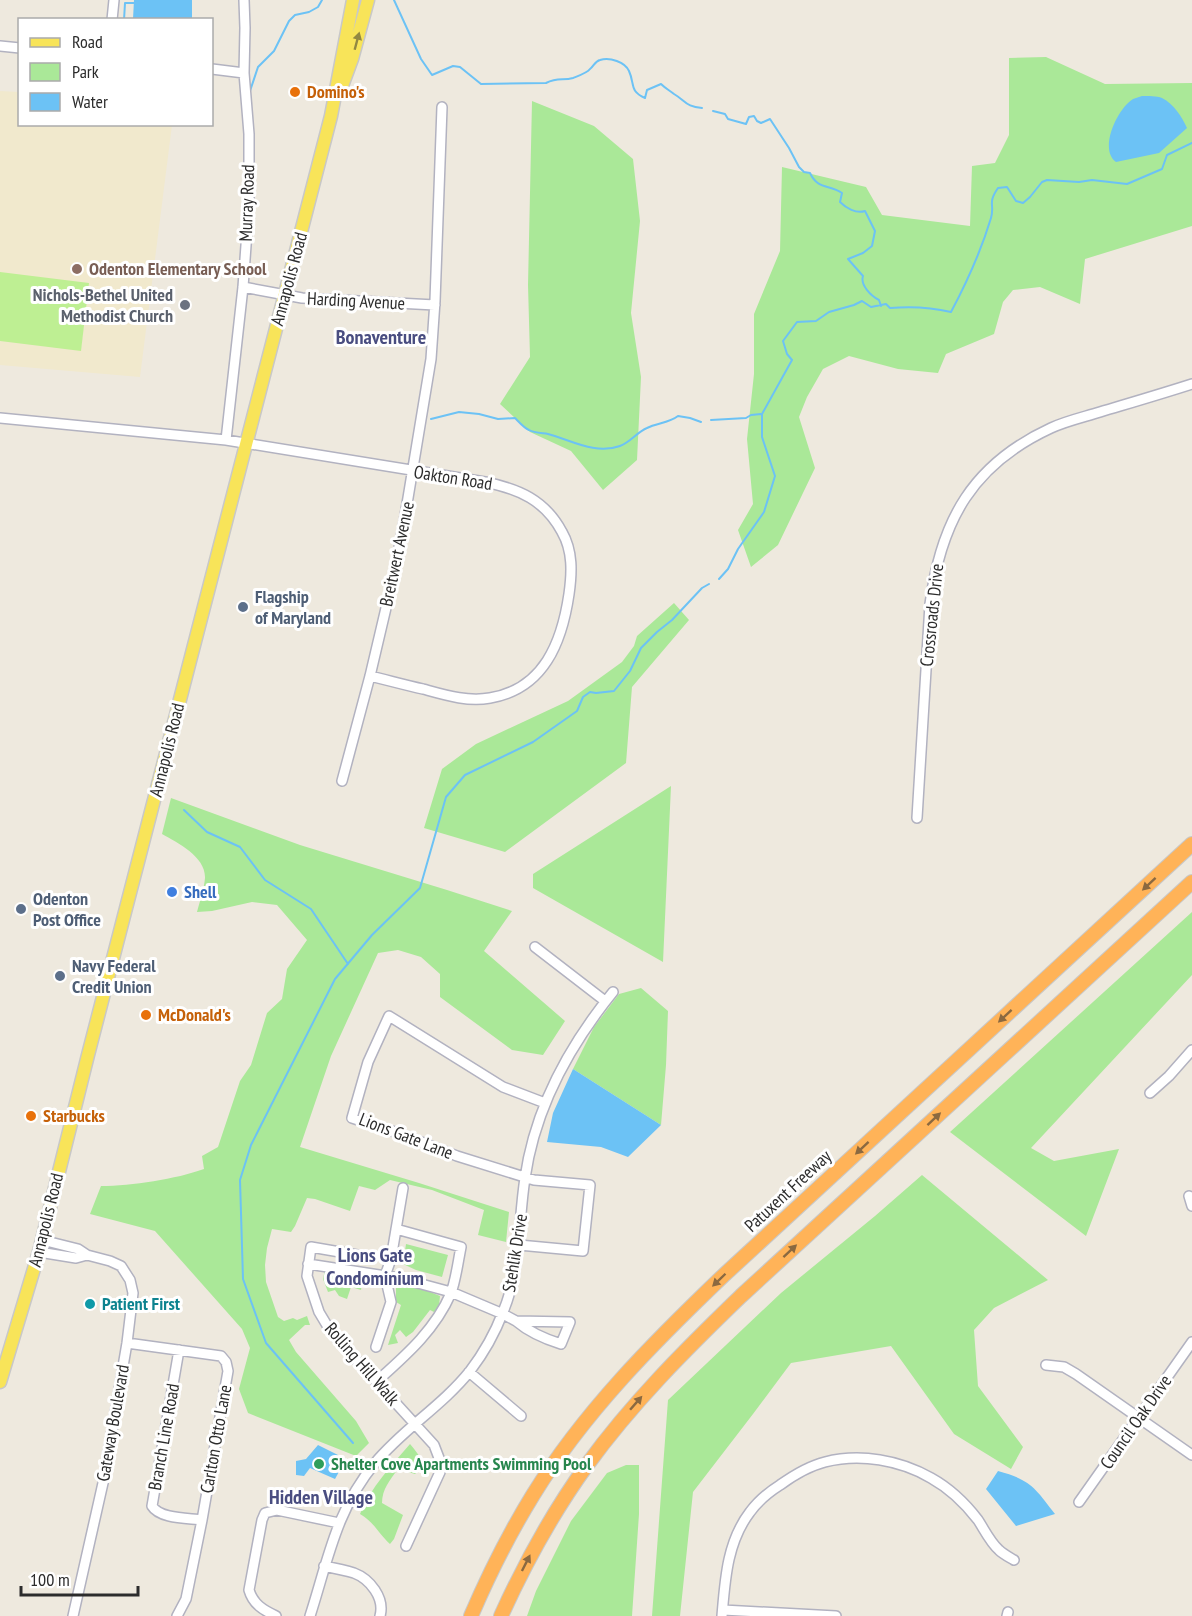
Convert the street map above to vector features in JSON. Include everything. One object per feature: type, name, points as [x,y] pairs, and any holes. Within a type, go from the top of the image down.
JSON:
[{"type":"highway","name":"Patuxent Freeway","points":[[471,1616],[509,1537],[534,1493],[565,1448],[640,1358],[724,1275],[1192,844]]},
{"type":"highway","points":[[501,1616],[533,1549],[586,1465],[657,1380],[741,1296],[1192,882]]},
{"type":"main road","name":"Annapolis Road","points":[[0,1383],[40,1246],[332,116],[353,0]]},
{"type":"main road","name":"Annapolis Road","points":[[332,116],[352,59],[368,0]]},
{"type":"street","points":[[112,18],[114,0]]},
{"type":"street","name":"Murray Road","points":[[226,441],[243,287],[249,204],[244,0]]},
{"type":"street","points":[[0,46],[18,48]]},
{"type":"street","points":[[213,69],[244,73]]},
{"type":"street","name":"Breitwert Avenue","points":[[342,781],[394,574],[431,359],[442,107]]},
{"type":"street","name":"Harding Avenue","points":[[243,287],[302,298],[435,305]]},
{"type":"street","name":"Crossroads Drive","points":[[917,818],[933,578],[949,526],[962,502],[980,478],[995,464],[1011,451],[1046,430],[1192,384]]},
{"type":"street","name":"Oakton Road","points":[[0,418],[226,441],[413,471],[507,487],[530,496],[547,511],[563,532],[570,552],[572,575],[564,624],[555,650],[536,675],[526,684],[510,692],[492,698],[473,700],[370,676]]},
{"type":"street","points":[[535,947],[605,1001]]},
{"type":"street","name":"Stehlik Drive","points":[[310,1616],[339,1523],[358,1486],[390,1446],[442,1400],[469,1372],[503,1314],[514,1277],[525,1177],[544,1103],[582,1033],[613,992]]},
{"type":"street","name":"Lions Gate Lane","points":[[525,1177],[467,1160],[352,1118],[369,1062],[389,1016],[503,1087],[544,1103]]},
{"type":"street","points":[[1150,1093],[1192,1050]]},
{"type":"street","points":[[519,1245],[583,1251],[590,1185],[534,1180],[525,1177]]},
{"type":"street","points":[[376,1347],[391,1302],[385,1276],[391,1259],[402,1188]]},
{"type":"street","points":[[377,1382],[412,1350],[436,1320],[451,1292],[461,1247],[396,1229]]},
{"type":"street","name":"Gateway Boulevard","points":[[40,1246],[76,1258],[87,1256],[121,1266],[130,1280],[133,1293],[127,1343],[103,1483],[74,1616]]},
{"type":"street","points":[[363,1256],[311,1247],[308,1264],[399,1278],[451,1292],[503,1314],[525,1329],[561,1344],[570,1322],[516,1321]]},
{"type":"street","name":"Rolling Hill Walk","points":[[308,1264],[307,1276],[321,1317],[434,1445],[439,1458],[440,1472],[406,1546]]},
{"type":"street","name":"Council Oak Drive","points":[[1079,1502],[1192,1342]]},
{"type":"street","name":"Carlton Otto Lane","points":[[127,1343],[220,1356],[226,1362],[228,1371],[186,1599],[177,1616]]},
{"type":"street","name":"Branch Line Road","points":[[179,1350],[152,1506],[155,1511],[163,1515],[202,1520]]},
{"type":"street","points":[[1046,1365],[1065,1367],[1192,1455]]},
{"type":"street","points":[[469,1372],[521,1416]]},
{"type":"street","points":[[836,1616],[723,1613],[724,1583],[729,1555],[750,1512],[767,1493],[795,1474],[825,1462],[858,1458],[889,1461],[909,1467],[931,1478],[965,1505],[997,1549],[1014,1560]]},
{"type":"street","points":[[276,1616],[257,1605],[249,1590],[265,1514],[276,1509],[339,1523]]},
{"type":"street","points":[[324,1566],[355,1573],[364,1579],[375,1590],[381,1602],[380,1616]]},
{"type":"shaded area","name":"Odenton Elementary School","points":[[0,91],[18,92],[18,126],[172,126],[140,377],[0,365]]},
{"type":"green space","points":[[1046,57],[1105,84],[1192,83],[1192,226],[1085,259],[1080,304],[1040,287],[1013,290],[1003,302],[994,334],[946,354],[938,373],[898,369],[849,356],[823,369],[799,417],[815,468],[778,545],[751,567],[738,530],[753,504],[747,439],[754,374],[754,314],[780,251],[782,167],[866,187],[882,215],[970,226],[972,166],[995,163],[1009,135],[1009,58]]},
{"type":"green space","points":[[532,101],[594,126],[633,159],[640,221],[631,313],[641,377],[637,460],[603,490],[571,451],[530,432],[500,404],[530,357],[528,285]]},
{"type":"green space","points":[[0,272],[89,283],[81,351],[0,341]]},
{"type":"green space","points":[[674,603],[689,620],[632,687],[626,763],[505,852],[424,828],[442,769],[476,744],[568,701],[622,662],[634,646],[637,636]]},
{"type":"green space","points":[[671,786],[663,962],[533,888],[533,874]]},
{"type":"green space","points":[[171,798],[300,845],[512,911],[484,951],[565,1021],[543,1055],[512,1050],[440,997],[440,974],[421,957],[398,950],[378,953],[331,1056],[300,1147],[509,1212],[506,1242],[478,1235],[484,1210],[432,1190],[390,1180],[375,1190],[359,1186],[350,1211],[307,1198],[291,1232],[272,1229],[265,1265],[266,1282],[278,1317],[284,1321],[307,1316],[310,1325],[305,1325],[289,1340],[296,1352],[356,1421],[369,1443],[356,1456],[248,1413],[239,1389],[250,1348],[242,1329],[155,1231],[90,1214],[101,1186],[154,1181],[204,1169],[202,1156],[218,1147],[240,1081],[251,1065],[267,1013],[282,999],[287,969],[307,940],[277,905],[252,902],[197,912],[205,878],[204,870],[196,857],[162,834]]},
{"type":"green space","points":[[1192,912],[1192,975],[1031,1148],[1054,1161],[1119,1149],[1086,1236],[950,1132]]},
{"type":"green space","points":[[641,988],[668,1011],[661,1125],[573,1069],[594,1027],[619,994]]},
{"type":"green space","points":[[922,1175],[1048,1280],[994,1308],[974,1330],[978,1386],[1023,1447],[1011,1469],[954,1434],[891,1346],[791,1363],[693,1492],[680,1616],[652,1616],[668,1400],[781,1293]]},
{"type":"green space","points":[[406,1244],[448,1255],[442,1277],[403,1264]]},
{"type":"green space","points":[[325,1270],[363,1277],[361,1290],[351,1287],[347,1299],[339,1296],[335,1290],[328,1292],[323,1279]]},
{"type":"green space","points":[[396,1285],[425,1290],[440,1296],[439,1306],[434,1312],[430,1310],[413,1332],[406,1337],[400,1330],[395,1335],[398,1343],[388,1345],[401,1305],[396,1302]]},
{"type":"green space","points":[[410,1444],[419,1455],[421,1466],[419,1470],[415,1474],[398,1469],[387,1485],[382,1498],[382,1503],[403,1515],[390,1544],[360,1514],[376,1486]]},
{"type":"green space","points":[[626,1465],[639,1465],[639,1514],[632,1616],[527,1616],[536,1591],[571,1521],[607,1473]]},
{"type":"water","points":[[134,0],[192,0],[192,18],[133,18]]},
{"type":"water","points":[[1142,96],[1162,98],[1177,111],[1187,128],[1159,153],[1116,162],[1109,148],[1112,129],[1127,104]]},
{"type":"water","points":[[573,1069],[661,1125],[628,1157],[601,1147],[547,1142],[553,1113]]},
{"type":"water","name":"Shelter Cove Apartments Swimming Pool","points":[[318,1445],[346,1459],[335,1479],[310,1468],[304,1476],[296,1475],[296,1461],[306,1459]]},
{"type":"water","points":[[998,1471],[1018,1478],[1031,1486],[1055,1514],[1016,1526],[986,1489]]},
{"type":"waterway","points":[[250,91],[258,67],[274,51],[289,21],[295,15],[318,7],[322,0]]},
{"type":"waterway","points":[[394,0],[421,59],[432,75],[453,66],[460,67],[481,84],[546,83],[573,78],[587,72],[598,61],[608,59],[617,61],[627,68],[634,90],[645,98],[647,90],[661,84],[689,105],[702,108]]},
{"type":"waterway","points":[[124,18],[125,3],[134,3]]},
{"type":"waterway","points":[[713,111],[725,114],[728,119],[746,124],[749,117],[754,116],[761,123],[770,119],[804,172],[810,173],[820,184],[842,193],[840,202],[845,206],[855,211],[865,211],[875,231],[872,246],[863,253],[848,259],[863,276],[865,286],[879,300],[881,306]]},
{"type":"waterway","points":[[719,579],[728,569],[738,549],[764,512],[775,476],[762,437],[762,414],[792,360],[787,354],[783,341],[797,322],[816,321],[829,312],[862,301],[871,307],[886,304],[890,308],[921,307],[951,312],[983,242],[991,218],[993,197],[998,188],[1007,187],[1016,201],[1023,203],[1042,182],[1047,180],[1079,182],[1092,180],[1127,184],[1162,169],[1167,155],[1192,143]]},
{"type":"waterway","points":[[431,419],[459,412],[498,419],[515,418],[531,431],[601,449],[620,446],[643,430],[678,416],[701,422]]},
{"type":"waterway","points":[[711,420],[746,418],[761,414]]},
{"type":"waterway","points":[[353,1443],[266,1343],[243,1279],[240,1180],[251,1145],[335,979],[372,935],[420,888],[446,797],[465,775],[533,742],[577,711],[583,697],[590,692],[614,691],[630,671],[641,648],[702,588],[709,584]]},
{"type":"waterway","points":[[184,810],[207,832],[240,847],[265,880],[311,909],[348,964]]},
{"type":"place","name":"Domino's","points":[[295,92]]},
{"type":"place","name":"Odenton Elementary School","points":[[77,269]]},
{"type":"place","name":"Nichols-Bethel United Methodist Church","points":[[185,305]]},
{"type":"place","name":"Flagship of Maryland","points":[[243,607]]},
{"type":"place","name":"Shell","points":[[172,892]]},
{"type":"place","name":"Odenton Post Office","points":[[21,909]]},
{"type":"place","name":"Navy Federal Credit Union","points":[[60,976]]},
{"type":"place","name":"McDonald's","points":[[146,1015]]},
{"type":"place","name":"Starbucks","points":[[31,1116]]},
{"type":"place","name":"Patient First","points":[[90,1304]]},
{"type":"place","name":"Shelter Cove Apartments Swimming Pool","points":[[319,1464]]},
{"type":"district","name":"Bonaventure","points":[[381,337]]},
{"type":"district","name":"Lions Gate Condominium","points":[[375,1266]]},
{"type":"district","name":"Hidden Village","points":[[321,1497]]}]
